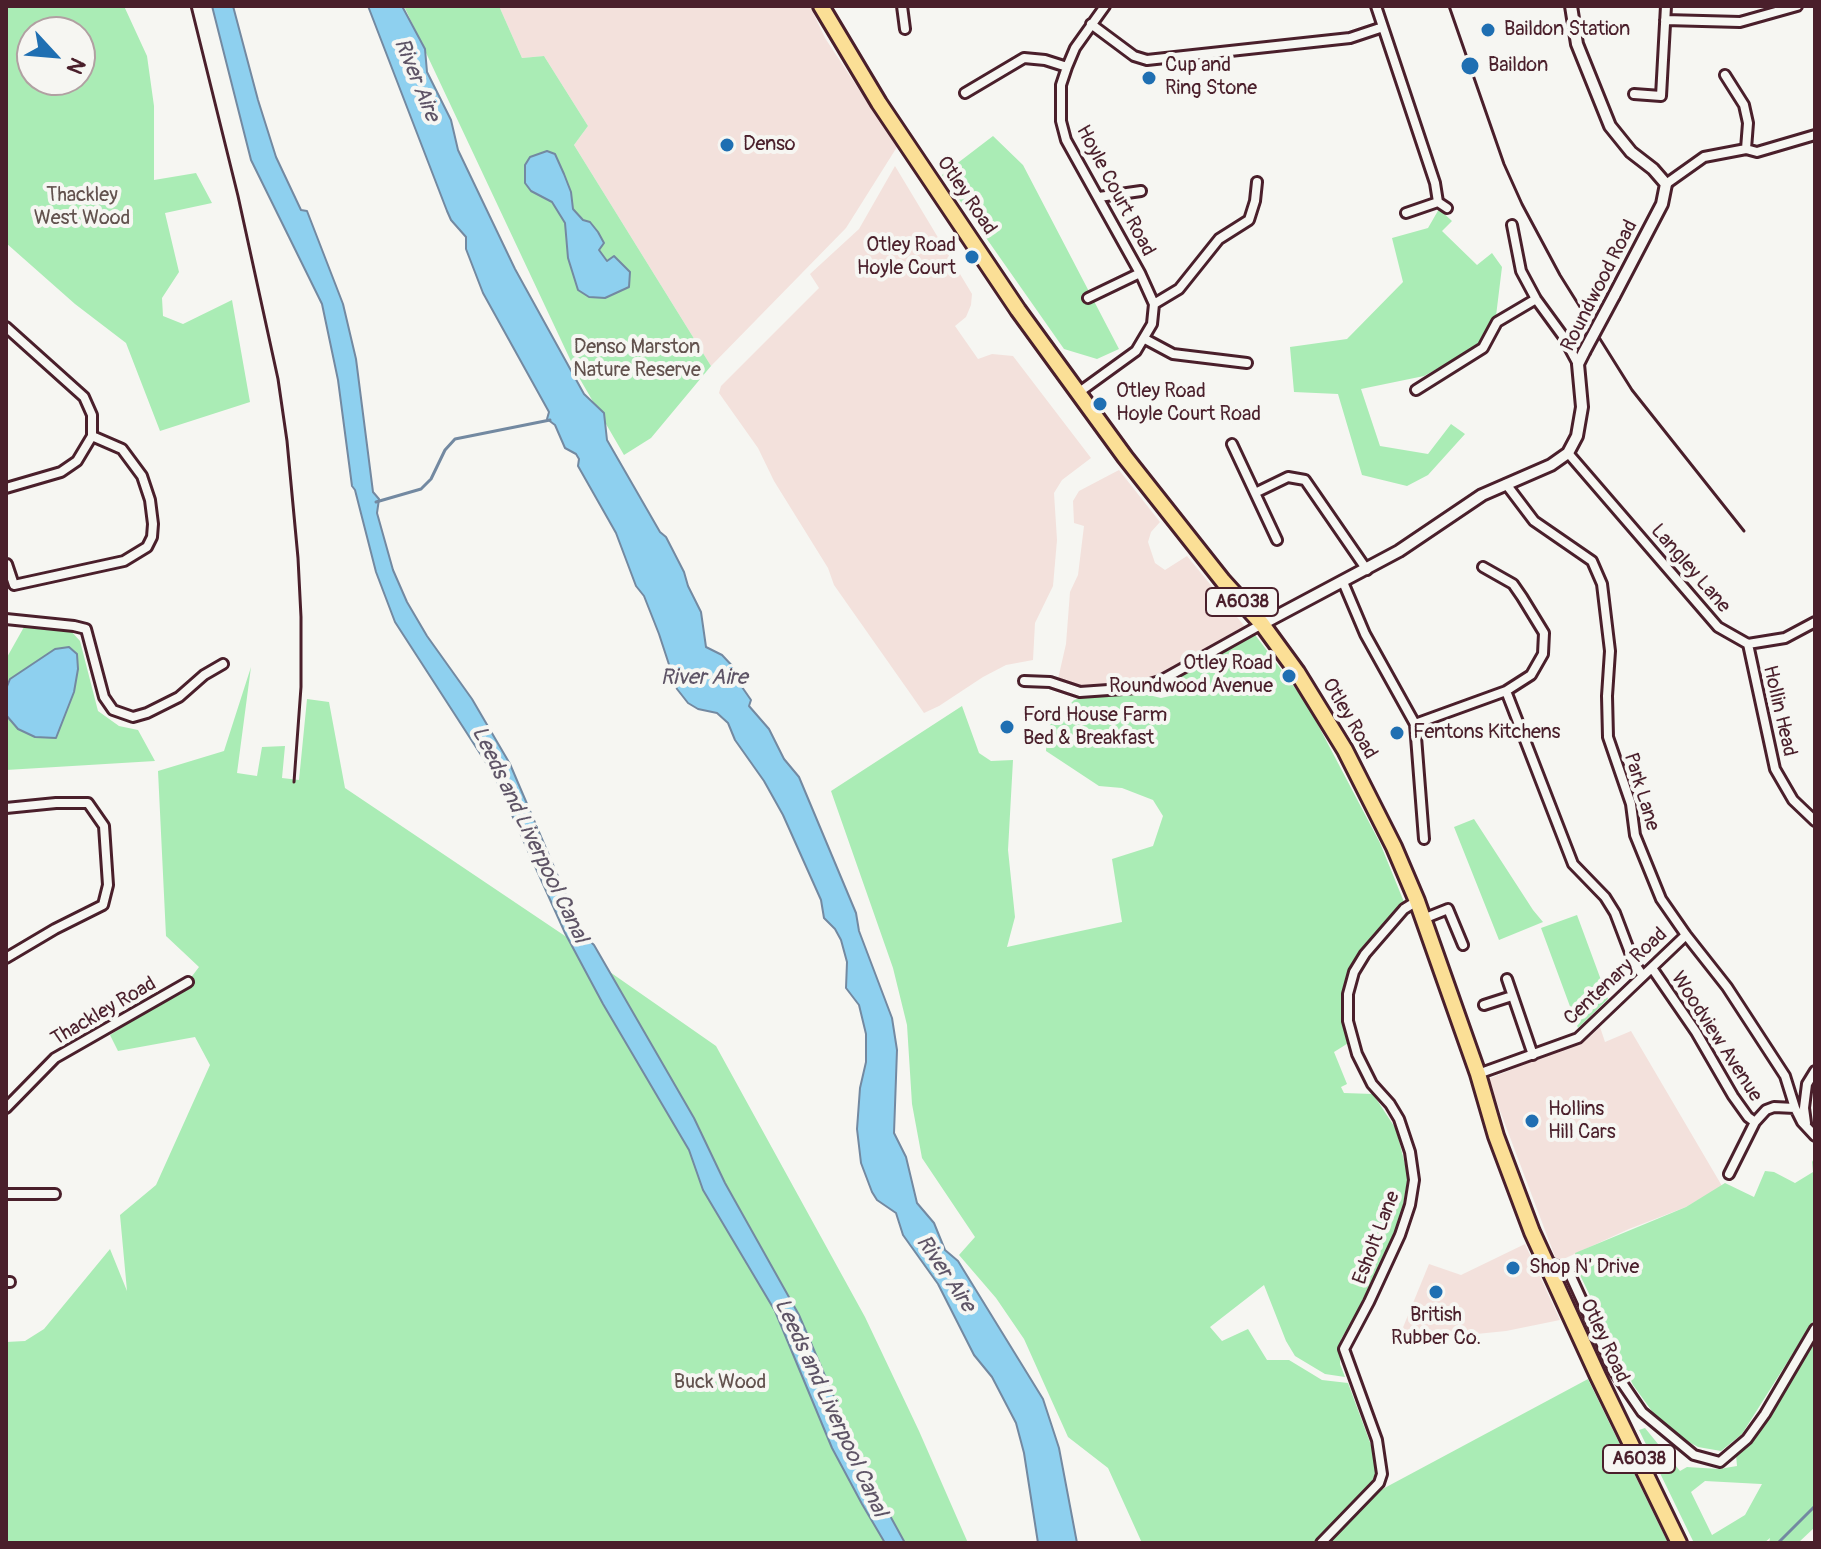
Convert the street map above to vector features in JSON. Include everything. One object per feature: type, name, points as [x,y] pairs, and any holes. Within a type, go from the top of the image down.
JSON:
[{"type":"main road","name":"Otley Road","points":[[821,6],[879,103],[1018,310],[1193,544],[1262,624],[1297,672],[1345,750],[1388,834],[1417,901],[1507,1166],[1545,1261],[1679,1543]]},
{"type":"street","points":[[902,6],[905,29]]},
{"type":"street","name":"Hoyle Court Road","points":[[1105,6],[1075,48],[1067,67],[1061,85],[1061,121],[1066,140],[1154,304]]},
{"type":"street","points":[[1376,6],[1435,183],[1438,202],[1447,208]]},
{"type":"street","points":[[1571,6],[1577,44],[1610,126],[1631,152],[1666,184],[1704,157],[1746,149],[1757,152],[1815,135]]},
{"type":"street","points":[[1634,94],[1661,96],[1666,6]]},
{"type":"street","points":[[1665,20],[1740,22],[1797,6]]},
{"type":"street","points":[[1091,24],[1134,56],[1147,60],[1350,38],[1383,27]]},
{"type":"street","points":[[965,93],[1024,58],[1067,67]]},
{"type":"street","points":[[1725,75],[1744,105],[1748,123],[1746,149]]},
{"type":"street","points":[[1078,393],[1124,360],[1145,339],[1152,324],[1154,304],[1179,289],[1219,239],[1249,220],[1257,182]]},
{"type":"street","name":"Roundwood Road","points":[[1568,453],[1577,436],[1582,407],[1578,364],[1662,204],[1666,184]]},
{"type":"street","points":[[1099,197],[1141,191]]},
{"type":"street","points":[[1406,213],[1438,202]]},
{"type":"street","points":[[1512,225],[1521,271],[1578,364]]},
{"type":"street","points":[[1088,298],[1140,273]]},
{"type":"street","points":[[1416,390],[1483,348],[1497,322],[1536,299]]},
{"type":"street","points":[[6,327],[84,397],[92,415],[92,436],[77,461],[61,472],[6,488]]},
{"type":"street","points":[[1145,339],[1173,354],[1247,363]]},
{"type":"street","points":[[7,564],[14,585],[124,561],[147,547],[153,524],[150,500],[142,476],[122,449],[92,436]]},
{"type":"street","points":[[1232,444],[1277,540]]},
{"type":"street","points":[[1024,681],[1050,682],[1080,692],[1137,688],[1160,681],[1367,570],[1482,495],[1551,465],[1568,453]]},
{"type":"street","name":"Langley Lane","points":[[1568,453],[1718,627],[1748,644]]},
{"type":"street","points":[[1255,493],[1288,477],[1305,480],[1367,570]]},
{"type":"street","name":"Park Lane","points":[[1506,484],[1534,521],[1592,561],[1602,584],[1610,651],[1608,737],[1631,804],[1635,835],[1661,899],[1727,987],[1785,1076],[1795,1108],[1815,1136]]},
{"type":"street","points":[[1415,724],[1506,691],[1531,675],[1543,654],[1544,633],[1513,584],[1483,567]]},
{"type":"street","points":[[1343,582],[1365,634],[1415,724],[1424,839]]},
{"type":"street","points":[[6,619],[86,629],[104,697],[113,710],[133,717],[179,697],[204,675],[223,664]]},
{"type":"street","points":[[1748,644],[1785,638],[1815,622]]},
{"type":"street","name":"Hollin Head","points":[[1748,644],[1775,769],[1793,800],[1815,821]]},
{"type":"street","points":[[1506,691],[1573,864],[1605,897],[1615,913],[1634,963],[1643,976]]},
{"type":"street","points":[[6,808],[88,803],[104,826],[108,885],[103,905],[6,958]]},
{"type":"street","name":"Esholt Lane","points":[[1321,1543],[1379,1483],[1382,1474],[1377,1440],[1344,1349],[1400,1235],[1414,1180],[1410,1152],[1399,1119],[1372,1084],[1357,1054],[1348,1021],[1348,994],[1354,972],[1365,954],[1404,909],[1417,901]]},
{"type":"street","points":[[1423,919],[1448,909],[1463,945]]},
{"type":"street","name":"Centenary Road","points":[[1478,1074],[1578,1038],[1686,935]]},
{"type":"street","name":"Woodview Avenue","points":[[1652,968],[1696,1032],[1733,1096],[1755,1122]]},
{"type":"street","points":[[1507,979],[1533,1055]]},
{"type":"street","name":"Thackley Road","points":[[6,1108],[55,1058],[188,982]]},
{"type":"street","points":[[1484,1005],[1512,996]]},
{"type":"street","points":[[1808,1128],[1804,1108],[1807,1084],[1815,1071]]},
{"type":"street","points":[[1729,1174],[1755,1122],[1766,1110],[1774,1107],[1795,1108]]},
{"type":"street","points":[[6,1194],[55,1194]]},
{"type":"street","points":[[1545,1261],[1568,1270],[1614,1371],[1642,1412],[1694,1455],[1720,1462],[1747,1439],[1765,1414],[1815,1329]]},
{"type":"shaded area","points":[[499,6],[810,6],[825,38],[897,147],[846,228],[711,366],[574,145],[588,126],[544,56],[522,58]]},
{"type":"shaded area","points":[[895,166],[972,294],[966,317],[955,326],[978,359],[992,354],[1013,356],[1091,458],[1062,480],[1054,493],[1057,540],[1053,586],[1035,623],[1033,660],[1006,665],[924,713],[834,585],[828,568],[774,481],[758,448],[719,393],[721,386],[819,288],[810,274],[859,229]]},
{"type":"shaded area","points":[[1119,470],[1160,522],[1151,532],[1148,542],[1155,563],[1165,570],[1187,556],[1246,628],[1154,679],[1130,688],[1080,688],[1058,679],[1066,644],[1070,592],[1078,575],[1084,526],[1074,523],[1073,501],[1079,491]]},
{"type":"shaded area","points":[[1600,1027],[1605,1042],[1631,1031],[1722,1186],[1686,1207],[1557,1262],[1488,1079],[1586,1040]]},
{"type":"shaded area","points":[[1525,1244],[1560,1320],[1506,1331],[1397,1342],[1429,1264],[1461,1275]]},
{"type":"green space","name":"Thackley West Wood","points":[[6,6],[124,6],[147,56],[154,106],[154,180],[196,173],[212,203],[165,213],[179,272],[162,298],[163,316],[183,324],[232,300],[250,402],[160,431],[126,343],[75,304],[6,243]]},
{"type":"green space","name":"Denso Marston Nature Reserve","points":[[404,6],[499,6],[522,58],[544,56],[588,126],[574,145],[711,366],[651,438],[624,455],[577,374]]},
{"type":"green space","points":[[993,136],[1023,165],[1119,349],[1097,359],[1064,349],[942,175]]},
{"type":"green space","points":[[1439,209],[1452,221],[1442,231],[1477,265],[1492,253],[1502,267],[1496,316],[1474,349],[1424,376],[1361,389],[1380,446],[1428,454],[1451,424],[1465,434],[1428,475],[1407,486],[1362,475],[1338,394],[1294,392],[1290,347],[1347,339],[1403,282],[1392,238],[1428,228]]},
{"type":"green space","points":[[24,627],[71,631],[80,641],[98,711],[119,726],[138,730],[155,761],[6,770],[6,659]]},
{"type":"green space","points":[[1253,632],[1307,704],[1380,843],[1404,902],[1357,957],[1346,990],[1344,1011],[1350,1042],[1334,1052],[1347,1084],[1341,1087],[1344,1093],[1373,1094],[1396,1129],[1408,1176],[1401,1217],[1361,1307],[1341,1339],[1340,1364],[1345,1377],[1325,1374],[1295,1356],[1264,1285],[1210,1327],[1222,1341],[1248,1329],[1267,1360],[1289,1360],[1322,1380],[1348,1383],[1378,1464],[1372,1481],[1317,1543],[1142,1543],[1108,1468],[1068,1437],[1024,1339],[996,1298],[959,1255],[975,1237],[922,1158],[912,1104],[907,1025],[893,968],[831,791],[962,706],[979,753],[991,761],[1013,760],[1008,850],[1015,917],[1007,947],[1122,922],[1112,859],[1153,846],[1163,816],[1153,800],[1122,788],[1099,786],[1046,751],[1050,725],[1074,700],[1086,696],[1136,692],[1161,698],[1170,696],[1176,687],[1178,675]]},
{"type":"green space","name":"Buck Wood","points":[[251,667],[237,773],[257,776],[262,747],[285,746],[282,778],[299,780],[307,699],[329,702],[345,788],[571,940],[574,947],[716,1046],[865,1317],[968,1543],[6,1543],[6,1342],[25,1341],[44,1329],[110,1249],[127,1291],[120,1215],[156,1185],[210,1065],[195,1037],[118,1051],[110,1035],[183,988],[199,967],[166,936],[158,771],[224,751]]},
{"type":"green space","points":[[1474,819],[1543,922],[1499,940],[1454,827]]},
{"type":"green space","points":[[1577,915],[1608,999],[1578,1028],[1541,928]]},
{"type":"green space","points":[[1815,1156],[1815,1318],[1742,1434],[1721,1451],[1698,1447],[1674,1434],[1654,1414],[1633,1385],[1579,1273],[1575,1253],[1686,1207],[1725,1183],[1754,1197],[1765,1171],[1774,1172],[1795,1183],[1813,1172]]},
{"type":"green space","points":[[1815,1343],[1815,1527],[1798,1543],[1769,1543],[1770,1538],[1764,1543],[1694,1543],[1639,1430],[1645,1428],[1680,1471],[1687,1467],[1719,1469],[1737,1466],[1736,1455],[1745,1447]],"holes":[[[1705,1481],[1762,1484],[1745,1515],[1712,1535],[1691,1492]]]},
{"type":"green space","points":[[1588,1379],[1668,1543],[1328,1543],[1377,1492]]},
{"type":"water","name":"Leeds and Liverpool Canal","points":[[212,6],[233,6],[276,157],[301,210],[307,211],[343,304],[356,359],[373,492],[379,499],[377,513],[393,570],[407,602],[472,699],[510,764],[574,914],[577,929],[594,945],[694,1118],[725,1183],[799,1315],[866,1472],[905,1543],[885,1543],[862,1504],[832,1448],[775,1311],[703,1190],[689,1150],[565,933],[494,775],[395,622],[376,572],[352,486],[338,380],[322,304],[251,160]]},
{"type":"water","name":"River Aire","points":[[368,6],[402,6],[425,49],[427,72],[451,120],[458,150],[515,269],[584,394],[604,413],[607,440],[684,572],[701,612],[706,647],[722,655],[738,672],[742,687],[751,700],[749,706],[769,729],[784,759],[799,777],[856,913],[859,931],[892,1018],[897,1050],[894,1133],[906,1157],[917,1203],[934,1223],[945,1250],[958,1261],[1043,1399],[1059,1448],[1077,1543],[1038,1543],[1024,1453],[1016,1423],[992,1377],[974,1355],[938,1284],[903,1235],[896,1213],[877,1200],[872,1192],[861,1163],[857,1129],[860,1088],[866,1062],[866,1034],[859,1005],[846,988],[847,962],[841,940],[824,918],[821,900],[783,815],[735,740],[728,723],[717,713],[698,709],[688,703],[677,689],[659,634],[616,533],[578,466],[576,454],[565,448],[555,425],[547,419],[549,412],[483,293],[466,249],[466,237],[447,211]]},
{"type":"water","points":[[547,151],[555,154],[564,174],[573,209],[583,220],[590,222],[604,243],[599,250],[607,261],[614,256],[630,272],[629,287],[605,298],[589,297],[578,290],[568,258],[565,223],[552,202],[531,191],[525,183],[525,165],[530,157]]},
{"type":"water","points":[[69,647],[77,654],[78,669],[74,692],[56,738],[35,737],[18,729],[6,715],[6,689],[10,679],[55,649]]},
{"type":"waterway","points":[[376,502],[421,489],[431,479],[445,450],[455,439],[550,420]]},
{"type":"waterway","points":[[1778,1543],[1815,1506]]},
{"type":"railway","points":[[191,6],[238,196],[278,379],[287,441],[301,617],[301,687],[294,782]]},
{"type":"railway","points":[[1449,6],[1504,164],[1560,275],[1632,390],[1744,531]]},
{"type":"place","name":"Baildon Station","points":[[1488,30]]},
{"type":"place","name":"Baildon","points":[[1470,66]]},
{"type":"place","name":"Cup and Ring Stone","points":[[1149,78]]},
{"type":"place","name":"Denso","points":[[727,145]]},
{"type":"place","name":"Otley Road Hoyle Court","points":[[972,257]]},
{"type":"place","name":"Otley Road Hoyle Court Road","points":[[1100,404]]},
{"type":"place","name":"Otley Road Roundwood Avenue","points":[[1289,676]]},
{"type":"place","name":"Ford House Farm Bed & Breakfast","points":[[1007,727]]},
{"type":"place","name":"Fentons Kitchens","points":[[1397,733]]},
{"type":"place","name":"Hollins Hill Cars","points":[[1532,1121]]},
{"type":"place","name":"Shop N' Drive","points":[[1513,1268]]},
{"type":"place","name":"British Rubber Co.","points":[[1436,1292]]}]
